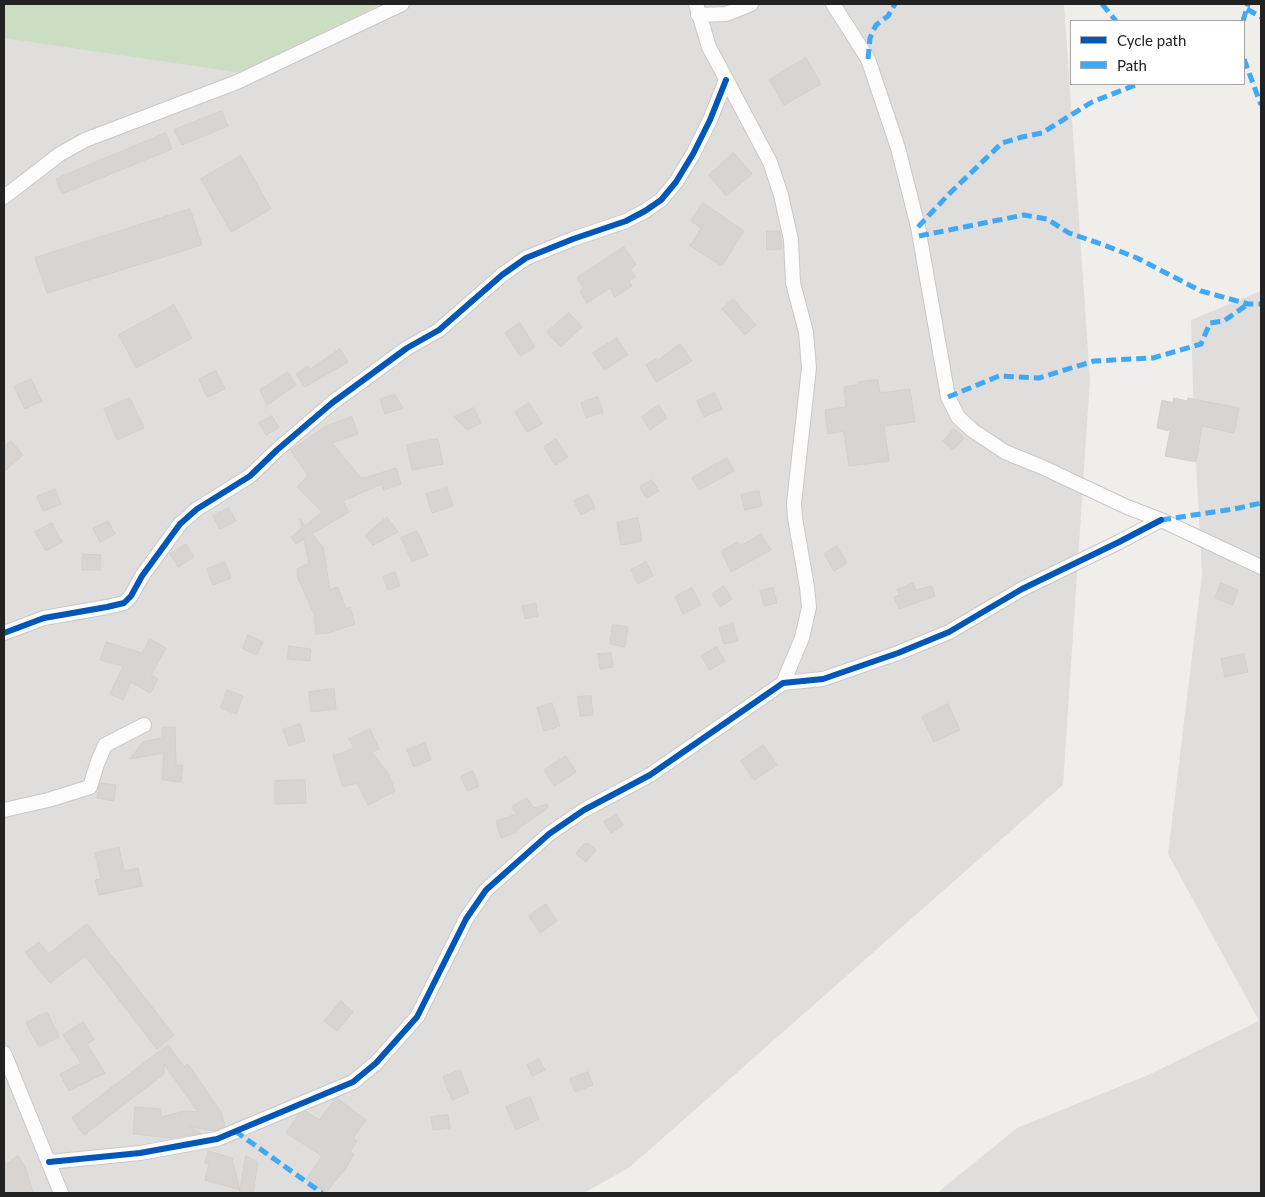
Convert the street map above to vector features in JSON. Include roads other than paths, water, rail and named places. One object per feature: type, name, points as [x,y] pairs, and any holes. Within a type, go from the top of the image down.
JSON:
[{"type":"street","points":[[4,197],[60,154],[85,140],[237,82],[402,4]]},
{"type":"street","points":[[751,4],[726,14],[697,10],[708,47],[770,162],[781,195],[791,240],[793,283],[806,332],[809,368],[794,503],[809,606],[802,638],[783,683]]},
{"type":"street","points":[[833,4],[868,59],[898,148],[918,227],[948,397],[958,416],[972,430],[1005,452],[1042,467],[1127,507],[1161,520],[1261,567]]},
{"type":"street","points":[[4,633],[44,618],[124,603],[131,596],[142,576],[180,524],[197,509],[250,476],[332,402],[407,348],[439,330],[502,275],[526,258],[626,221],[645,212],[661,200],[676,182],[693,154],[726,80]]},
{"type":"street","points":[[49,1162],[140,1153],[217,1139],[353,1082],[376,1063],[418,1017],[466,919],[486,890],[549,834],[577,815],[650,775],[783,683],[823,679],[950,632],[1022,588],[1161,520]]},
{"type":"street","points":[[4,810],[48,800],[90,787],[105,745],[144,725]]},
{"type":"street","points":[[4,1053],[61,1193]]}]
